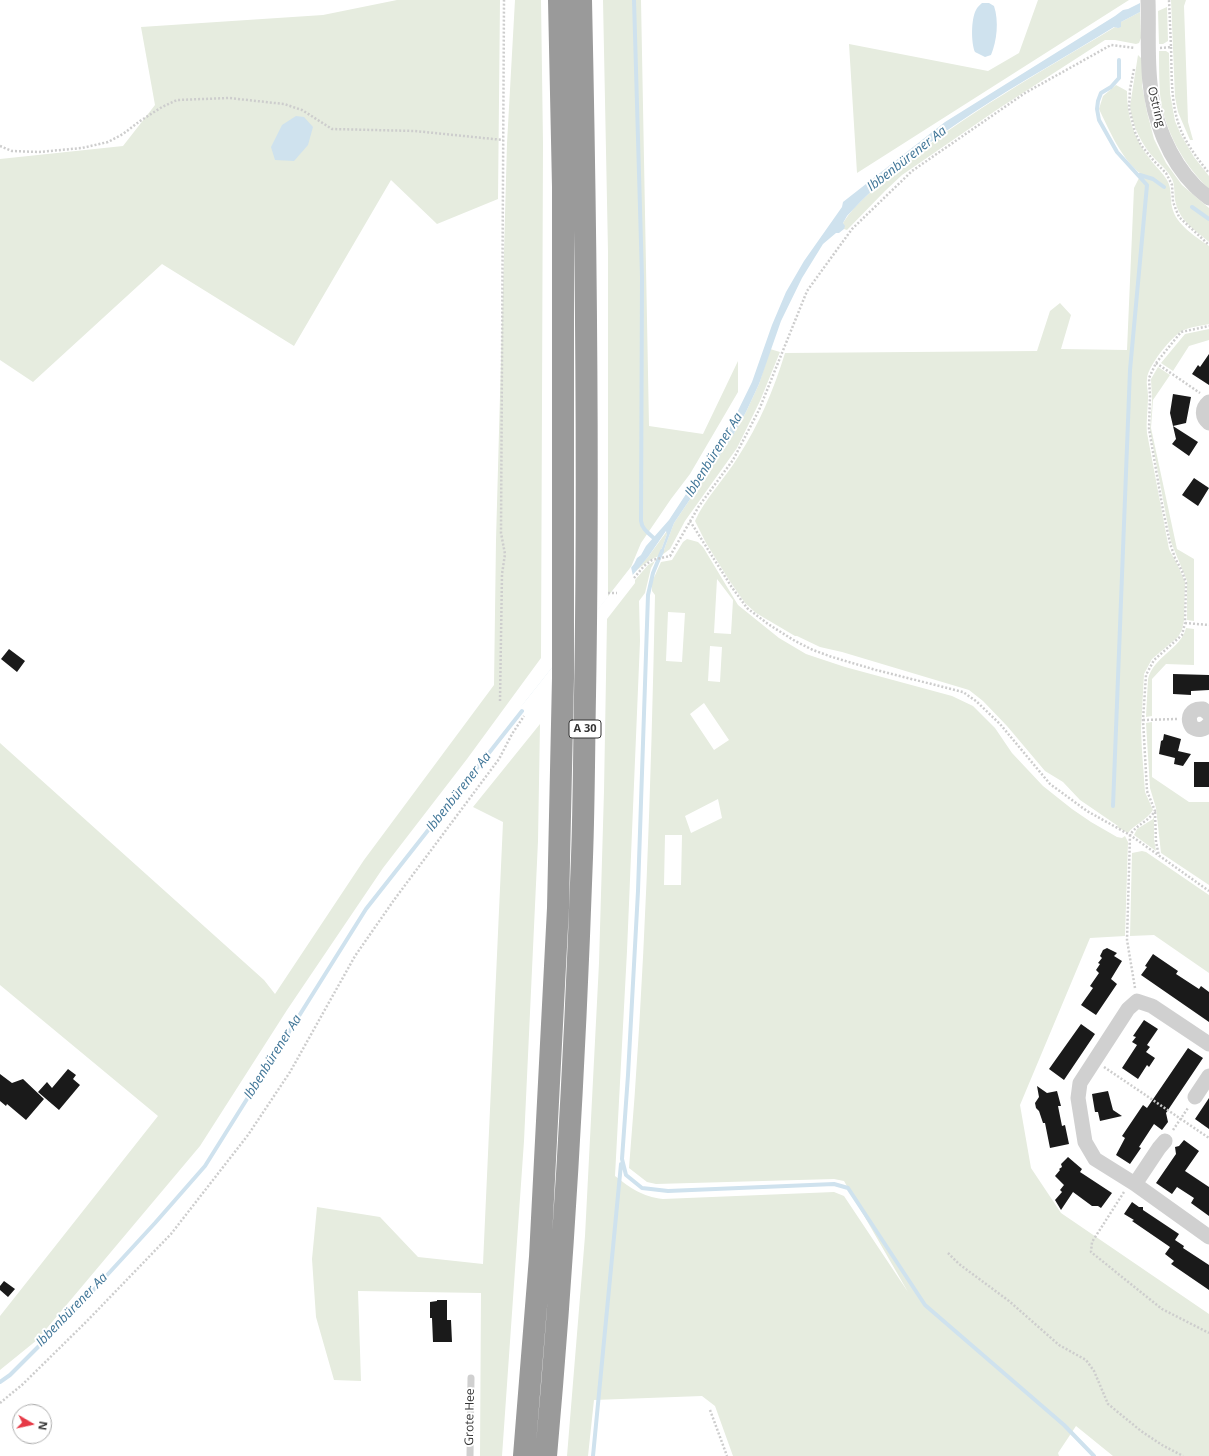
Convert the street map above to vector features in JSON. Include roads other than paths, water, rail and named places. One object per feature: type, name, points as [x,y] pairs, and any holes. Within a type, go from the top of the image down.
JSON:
[{"type":"highway","name":"A 30","points":[[524,1456],[540,1257],[558,908],[563,678],[563,187],[559,0]]},
{"type":"highway","name":"A 30","points":[[546,1456],[559,1315],[568,1178],[582,854],[588,532],[586,240],[581,0]]},
{"type":"street","name":"Ostring","points":[[1148,0],[1150,84],[1156,116],[1166,143],[1178,165],[1194,186],[1209,198]]},
{"type":"street","points":[[1206,399],[1203,415],[1209,423]]},
{"type":"street","points":[[1189,719],[1190,724],[1195,729],[1202,730],[1209,723]]},
{"type":"street","points":[[1209,1044],[1152,1006],[1138,1001],[1128,1009],[1094,1060],[1080,1083],[1078,1098],[1085,1142],[1095,1159],[1135,1184],[1209,1237]]},
{"type":"street","points":[[1195,1097],[1209,1076]]},
{"type":"street","points":[[1135,1184],[1165,1141]]},
{"type":"lane","name":"Grote Hee","points":[[470,1456],[471,1378]]},
{"type":"water","points":[[982,3],[989,3],[994,6],[996,12],[996,37],[991,55],[985,57],[975,52],[972,37],[974,14]]},
{"type":"water","points":[[1140,3],[1140,12],[1121,22],[1121,27],[1114,27],[1009,90],[940,136],[876,187],[847,216],[843,223],[845,226],[844,229],[839,233],[836,233],[823,244],[802,278],[781,321],[759,384],[746,412],[732,437],[674,523],[662,555],[659,556],[667,534],[666,531],[648,557],[520,708],[634,564],[637,558],[641,555],[646,546],[669,520],[730,427],[752,382],[772,325],[786,292],[804,261],[842,207],[843,202],[945,122],[1123,10]]},
{"type":"water","points":[[296,116],[304,117],[313,127],[308,145],[294,161],[275,160],[271,147],[282,125]]},
{"type":"waterway","points":[[634,0],[642,277],[641,521],[645,529],[656,540]]},
{"type":"waterway","points":[[1113,806],[1130,370],[1147,185],[1117,152],[1099,120],[1097,109],[1098,101],[1101,93],[1111,87],[1119,78],[1119,60]]},
{"type":"waterway","points":[[1140,175],[1153,179],[1164,187]]},
{"type":"waterway","points":[[1192,207],[1209,219]]},
{"type":"waterway","points":[[662,551],[653,573],[648,595],[638,891],[622,1159],[626,1175],[642,1188],[668,1191],[834,1184],[848,1188],[925,1305],[1064,1425],[1094,1456]]},
{"type":"waterway","name":"Ibbenbürener Aa","points":[[0,1382],[10,1375],[74,1311],[205,1166],[366,909],[522,711]]},
{"type":"waterway","points":[[593,1456],[621,1164]]}]
